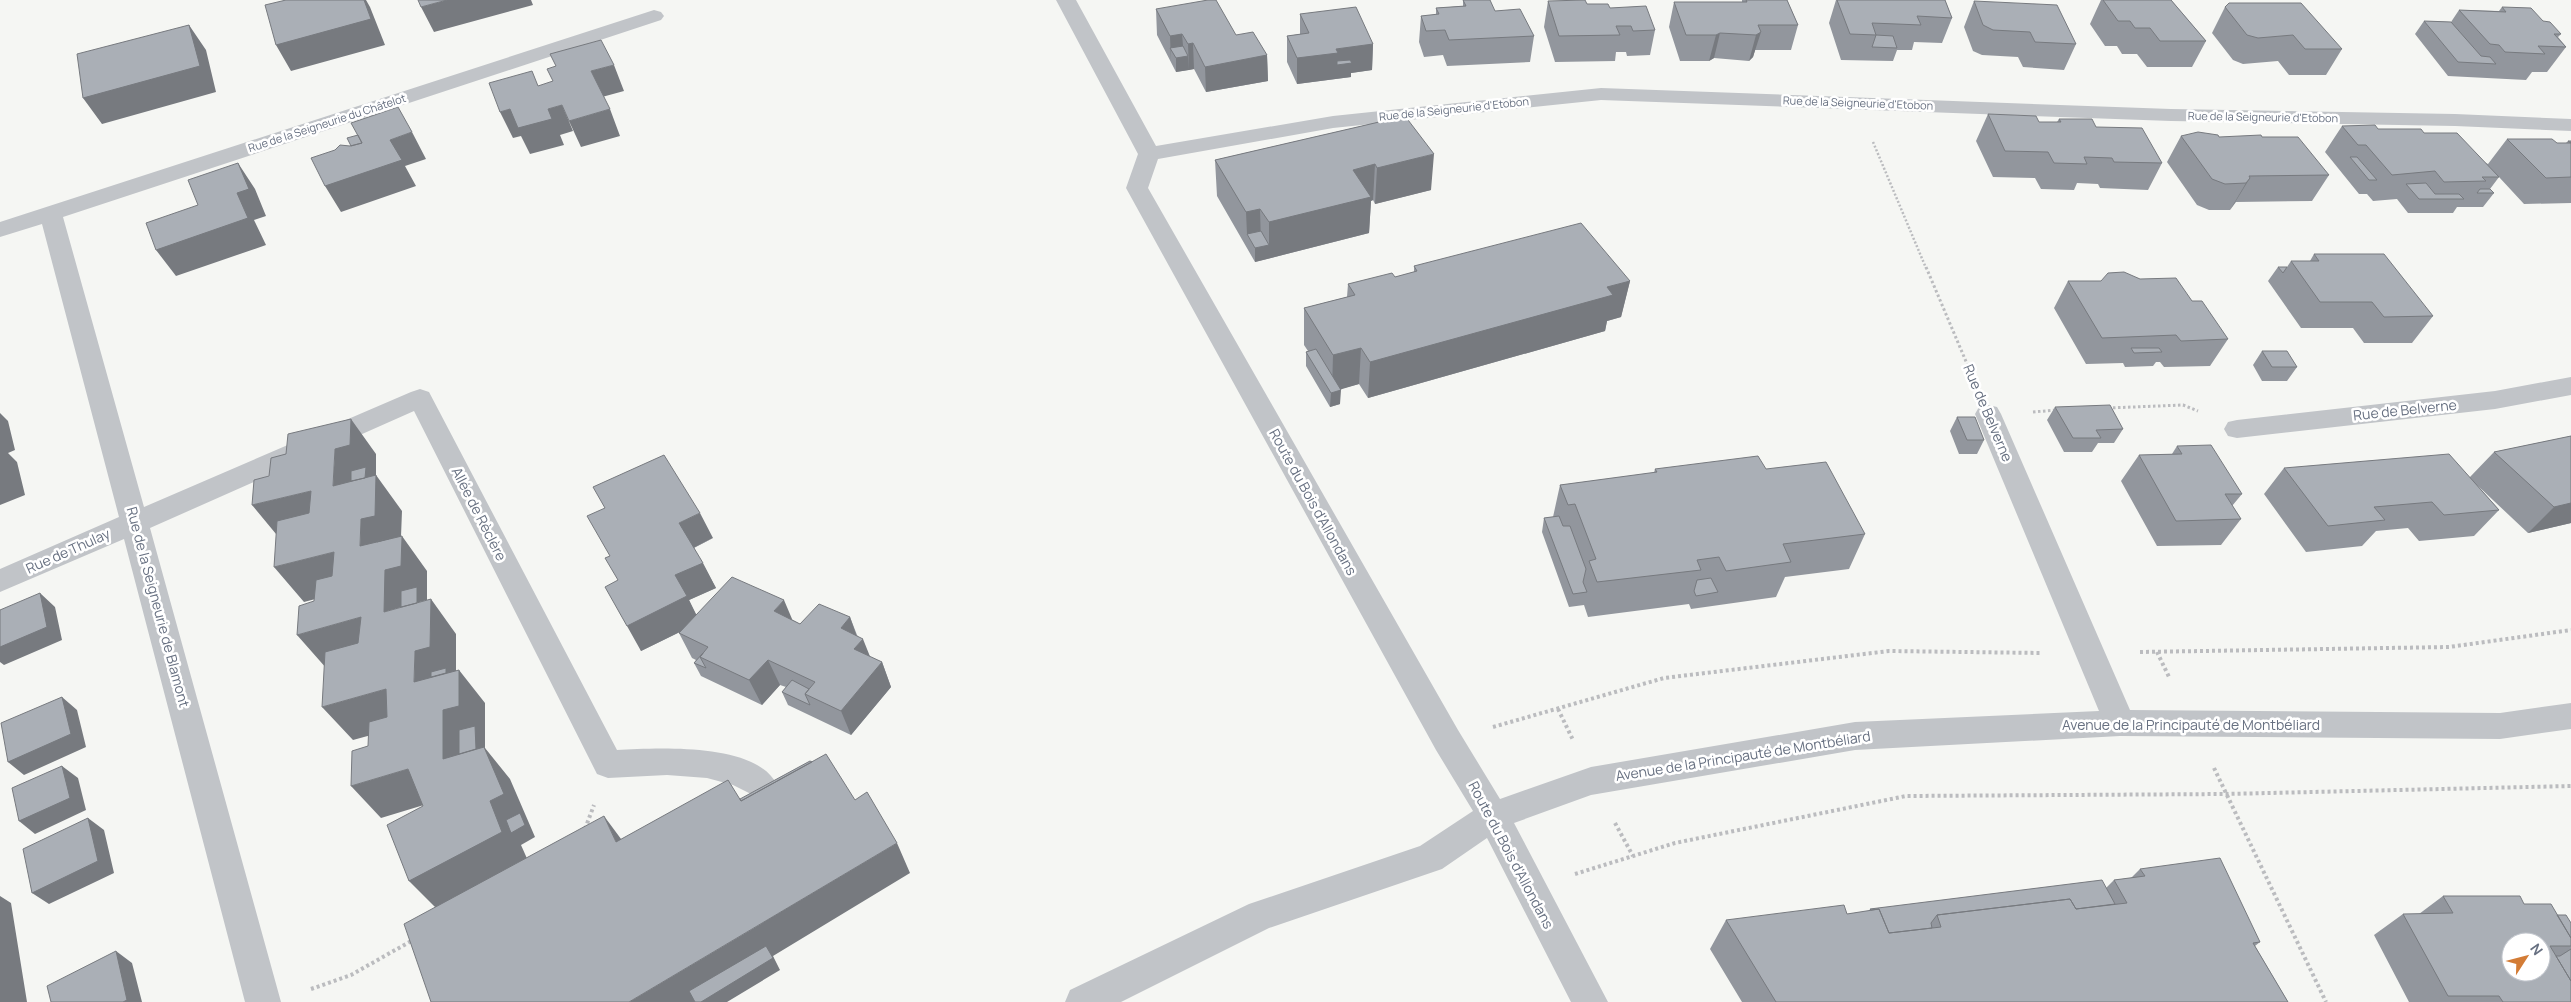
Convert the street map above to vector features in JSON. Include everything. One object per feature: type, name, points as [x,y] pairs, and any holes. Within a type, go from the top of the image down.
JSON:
[{"type":"street","points":[[1066,0],[1149,154]]},
{"type":"street","name":"Rue de la Seigneurie du Châtelot","points":[[0,230],[654,16]]},
{"type":"street","name":"Rue de la Seigneurie d'Etobon","points":[[1149,154],[1333,122],[1601,94],[2171,115],[2455,120],[2571,125]]},
{"type":"street","name":"Route du Bois d'Allondans","points":[[1149,154],[1137,188],[1447,740],[1493,816],[1590,1002]]},
{"type":"street","name":"Rue de la Seigneurie de Blamont","points":[[51,213],[136,521],[263,1002]]},
{"type":"street","name":"Rue de Belverne","points":[[2237,428],[2495,400],[2571,386]]},
{"type":"street","name":"Allée de Rèclère","points":[[136,521],[420,398],[608,764]]},
{"type":"street","name":"Rue de Belverne","points":[[1988,414],[2120,723]]},
{"type":"street","name":"Rue de Thulay","points":[[0,581],[136,521]]},
{"type":"street","name":"Avenue de la Principauté de Montbéliard","points":[[1083,1002],[1262,915],[1430,858],[1493,816],[1591,781],[1855,736],[2120,723],[2500,726],[2571,716]]},
{"type":"street","points":[[608,764],[698,760],[749,776],[761,785]]},
{"type":"path","name":"Rue de Belverne","points":[[1856,102],[1988,414]]},
{"type":"path","points":[[2105,408],[2183,405],[2237,428]]},
{"type":"path","points":[[1988,414],[2066,410]]},
{"type":"path","points":[[1447,740],[1664,678],[1889,651],[2090,653],[2449,646],[2571,630]]},
{"type":"path","points":[[2157,652],[2326,1002]]},
{"type":"path","points":[[582,838],[608,764]]},
{"type":"path","points":[[1529,888],[1675,843],[1906,796],[2226,794],[2571,786]]},
{"type":"path","points":[[308,990],[351,975],[418,937]]},
{"type":"building","points":[[286,0],[364,0],[371,19],[276,45],[265,5]]},
{"type":"building","points":[[418,0],[447,0],[421,7]]},
{"type":"building","points":[[1216,0],[1236,35],[1253,32],[1267,55],[1205,67],[1193,43],[1188,44],[1182,34],[1170,36],[1156,9]]},
{"type":"building","points":[[1463,0],[1490,0],[1495,11],[1520,9],[1534,36],[1449,40],[1445,30],[1426,31],[1421,16],[1439,14],[1436,8],[1466,6]]},
{"type":"building","points":[[1585,0],[1587,4],[1608,4],[1610,8],[1646,6],[1655,30],[1633,31],[1631,26],[1616,26],[1620,35],[1559,36],[1548,1]]},
{"type":"building","points":[[1746,0],[1787,0],[1798,25],[1758,25],[1761,32],[1756,35],[1720,33],[1716,35],[1686,35],[1674,2],[1747,2]]},
{"type":"building","points":[[1837,0],[1945,0],[1952,18],[1917,16],[1921,25],[1872,23],[1876,35],[1850,34]]},
{"type":"building","points":[[2103,0],[2171,0],[2206,41],[2160,41],[2150,28],[2135,28],[2130,21],[2118,21]]},
{"type":"building","points":[[1974,1],[2057,5],[2076,44],[2035,42],[2030,32],[1993,30],[1983,25]]},
{"type":"building","points":[[2229,3],[2301,3],[2342,49],[2305,49],[2293,35],[2258,38],[2247,35],[2225,7]]},
{"type":"building","points":[[1356,7],[1373,44],[1336,49],[1338,53],[1297,58],[1287,36],[1309,33],[1300,14]]},
{"type":"building","points":[[2502,7],[2531,8],[2543,21],[2550,22],[2561,34],[2554,34],[2566,47],[2538,46],[2545,54],[2505,52],[2499,45],[2490,44],[2459,10],[2506,12]]},
{"type":"building","points":[[2424,21],[2451,22],[2481,56],[2490,57],[2496,64],[2458,62]]},
{"type":"building","points":[[189,25],[200,66],[83,98],[77,54]]},
{"type":"building","points":[[1876,35],[1893,36],[1897,48],[1872,47]]},
{"type":"building","points":[[601,40],[614,65],[591,71],[610,109],[569,121],[562,105],[548,109],[552,119],[518,128],[510,109],[500,112],[489,83],[532,71],[538,86],[553,81],[547,69],[556,66],[550,54]]},
{"type":"building","points":[[1183,46],[1188,56],[1176,58],[1170,48]]},
{"type":"building","points":[[1350,60],[1352,63],[1337,65],[1337,61]]},
{"type":"building","points":[[398,107],[412,132],[390,140],[402,160],[325,186],[311,158],[335,150],[340,145],[350,146],[362,143],[351,123]]},
{"type":"building","points":[[1988,114],[2036,116],[2039,122],[2061,122],[2059,119],[2092,119],[2096,127],[2142,128],[2162,163],[2114,162],[2112,158],[2084,157],[2087,164],[2054,163],[2048,152],[2005,151]]},
{"type":"building","points":[[1405,116],[1434,154],[1377,168],[1375,164],[1353,170],[1371,197],[1269,222],[1260,209],[1246,212],[1215,160]]},
{"type":"building","points":[[2375,125],[2378,129],[2421,129],[2424,133],[2457,133],[2499,177],[2482,177],[2486,181],[2444,182],[2435,171],[2392,175],[2366,145],[2358,145],[2342,126]]},
{"type":"building","points":[[2198,132],[2218,135],[2219,137],[2261,135],[2262,137],[2298,137],[2329,175],[2249,176],[2250,178],[2246,183],[2225,184],[2212,179],[2181,136]]},
{"type":"building","points":[[358,135],[362,143],[351,146],[347,138]]},
{"type":"building","points":[[2507,139],[2552,139],[2557,143],[2571,143],[2571,177],[2546,178]]},
{"type":"building","points":[[2350,157],[2357,157],[2377,180],[2369,180]]},
{"type":"building","points":[[238,163],[249,189],[237,193],[248,218],[156,250],[146,223],[198,205],[188,180]]},
{"type":"building","points":[[2426,183],[2435,194],[2459,194],[2464,199],[2419,199],[2406,184]]},
{"type":"building","points":[[2480,189],[2490,189],[2494,193],[2477,193]]},
{"type":"building","points":[[1581,223],[1630,281],[1607,287],[1613,295],[1370,362],[1361,348],[1333,355],[1304,308],[1355,295],[1348,284],[1392,273],[1395,277],[1417,271],[1414,266]]},
{"type":"building","points":[[1261,231],[1269,245],[1255,248],[1247,234]]},
{"type":"building","points":[[2314,254],[2384,254],[2433,316],[2384,317],[2372,302],[2320,302],[2291,261],[2319,261]]},
{"type":"building","points":[[2278,267],[2287,267],[2283,273]]},
{"type":"building","points":[[2124,272],[2140,279],[2176,278],[2192,301],[2202,301],[2228,339],[2181,341],[2176,335],[2102,338],[2068,281],[2101,281],[2108,273]]},
{"type":"building","points":[[2131,348],[2159,348],[2162,352],[2134,353]]},
{"type":"building","points":[[1316,349],[1341,390],[1331,393],[1306,352]]},
{"type":"building","points":[[2262,351],[2287,351],[2297,367],[2272,367]]},
{"type":"building","points":[[2110,405],[2123,429],[2096,430],[2101,438],[2073,438],[2055,407]]},
{"type":"building","points":[[1957,417],[1975,417],[1984,440],[1967,440]]},
{"type":"building","points":[[351,419],[350,445],[335,449],[333,486],[376,475],[375,516],[361,519],[360,546],[402,536],[401,566],[385,570],[384,612],[431,599],[430,647],[415,651],[414,682],[459,670],[459,706],[443,710],[443,759],[484,747],[504,794],[490,801],[502,832],[409,881],[387,825],[423,806],[408,769],[351,786],[352,751],[368,746],[369,722],[387,717],[386,689],[322,707],[325,652],[358,643],[361,617],[297,635],[299,606],[314,601],[316,580],[332,576],[334,552],[274,567],[277,521],[309,513],[311,491],[252,505],[254,480],[269,476],[271,458],[286,454],[288,434]]},
{"type":"building","points":[[2571,436],[2571,503],[2554,507],[2494,452]]},
{"type":"building","points":[[2211,445],[2242,494],[2225,494],[2241,519],[2176,521],[2139,455],[2182,454],[2177,446]]},
{"type":"building","points":[[2449,454],[2499,510],[2444,515],[2432,502],[2374,507],[2385,520],[2328,526],[2284,468]]},
{"type":"building","points":[[664,455],[700,513],[679,523],[703,563],[675,575],[687,596],[627,626],[605,587],[618,580],[605,558],[610,556],[587,516],[605,508],[593,487]]},
{"type":"building","points":[[1758,456],[1766,469],[1826,462],[1865,534],[1783,544],[1791,562],[1726,571],[1719,557],[1697,560],[1701,570],[1597,582],[1589,561],[1596,559],[1575,504],[1568,505],[1560,485],[1657,472],[1655,469]]},
{"type":"building","points":[[366,467],[365,478],[351,481],[351,471]]},
{"type":"building","points":[[1559,516],[1563,526],[1570,526],[1586,569],[1583,582],[1587,592],[1573,594],[1544,518]]},
{"type":"building","points":[[732,577],[784,600],[774,611],[800,624],[819,604],[850,617],[841,628],[863,639],[854,649],[882,662],[841,711],[805,694],[815,682],[768,660],[749,680],[700,657],[708,647],[679,633]]},
{"type":"building","points":[[1711,578],[1718,592],[1696,596],[1694,591],[1697,580]]},
{"type":"building","points":[[417,587],[417,603],[401,607],[401,591]]},
{"type":"building","points":[[40,593],[47,627],[0,647],[0,610]]},
{"type":"building","points":[[703,653],[700,657],[706,668],[694,663]]},
{"type":"building","points":[[446,668],[446,673],[431,677],[431,672]]},
{"type":"building","points":[[792,680],[809,689],[805,694],[810,705],[782,692]]},
{"type":"building","points":[[62,697],[71,734],[8,762],[1,723]]},
{"type":"building","points":[[475,726],[476,749],[459,754],[459,730]]},
{"type":"building","points":[[826,754],[855,800],[867,792],[897,843],[629,1002],[431,1002],[404,924],[604,816],[616,842],[728,780],[741,801]]},
{"type":"building","points":[[810,761],[812,762],[741,801],[740,799]]},
{"type":"building","points":[[62,766],[70,798],[19,821],[12,788]]},
{"type":"building","points":[[520,813],[525,825],[511,833],[506,820]]},
{"type":"building","points":[[88,818],[98,861],[32,893],[23,849]]},
{"type":"building","points":[[2220,858],[2260,942],[2253,943],[2288,1002],[1776,1002],[1726,920],[1844,905],[1847,914],[1879,909],[1889,933],[1941,927],[1937,915],[2070,899],[2076,909],[2127,903],[2114,880],[2145,876],[2140,869]]},
{"type":"building","points":[[2102,880],[2115,904],[2076,909],[2070,899],[1937,915],[1931,923],[1932,928],[1889,933],[1879,909],[1870,909]]},
{"type":"building","points":[[2443,896],[2520,896],[2524,904],[2551,904],[2571,938],[2571,946],[2551,946],[2551,932],[2501,932],[2501,982],[2551,982],[2551,948],[2571,981],[2571,1002],[2503,1002],[2499,996],[2448,996],[2403,914],[2453,913]]},
{"type":"building","points":[[2557,915],[2566,915],[2571,923],[2571,938]]},
{"type":"building","points":[[766,946],[773,958],[701,1002],[695,1002],[689,991]]},
{"type":"building","points":[[2571,949],[2571,981],[2556,956],[2560,956]]},
{"type":"building","points":[[116,951],[127,1000],[123,1002],[51,1002],[47,986]]}]
